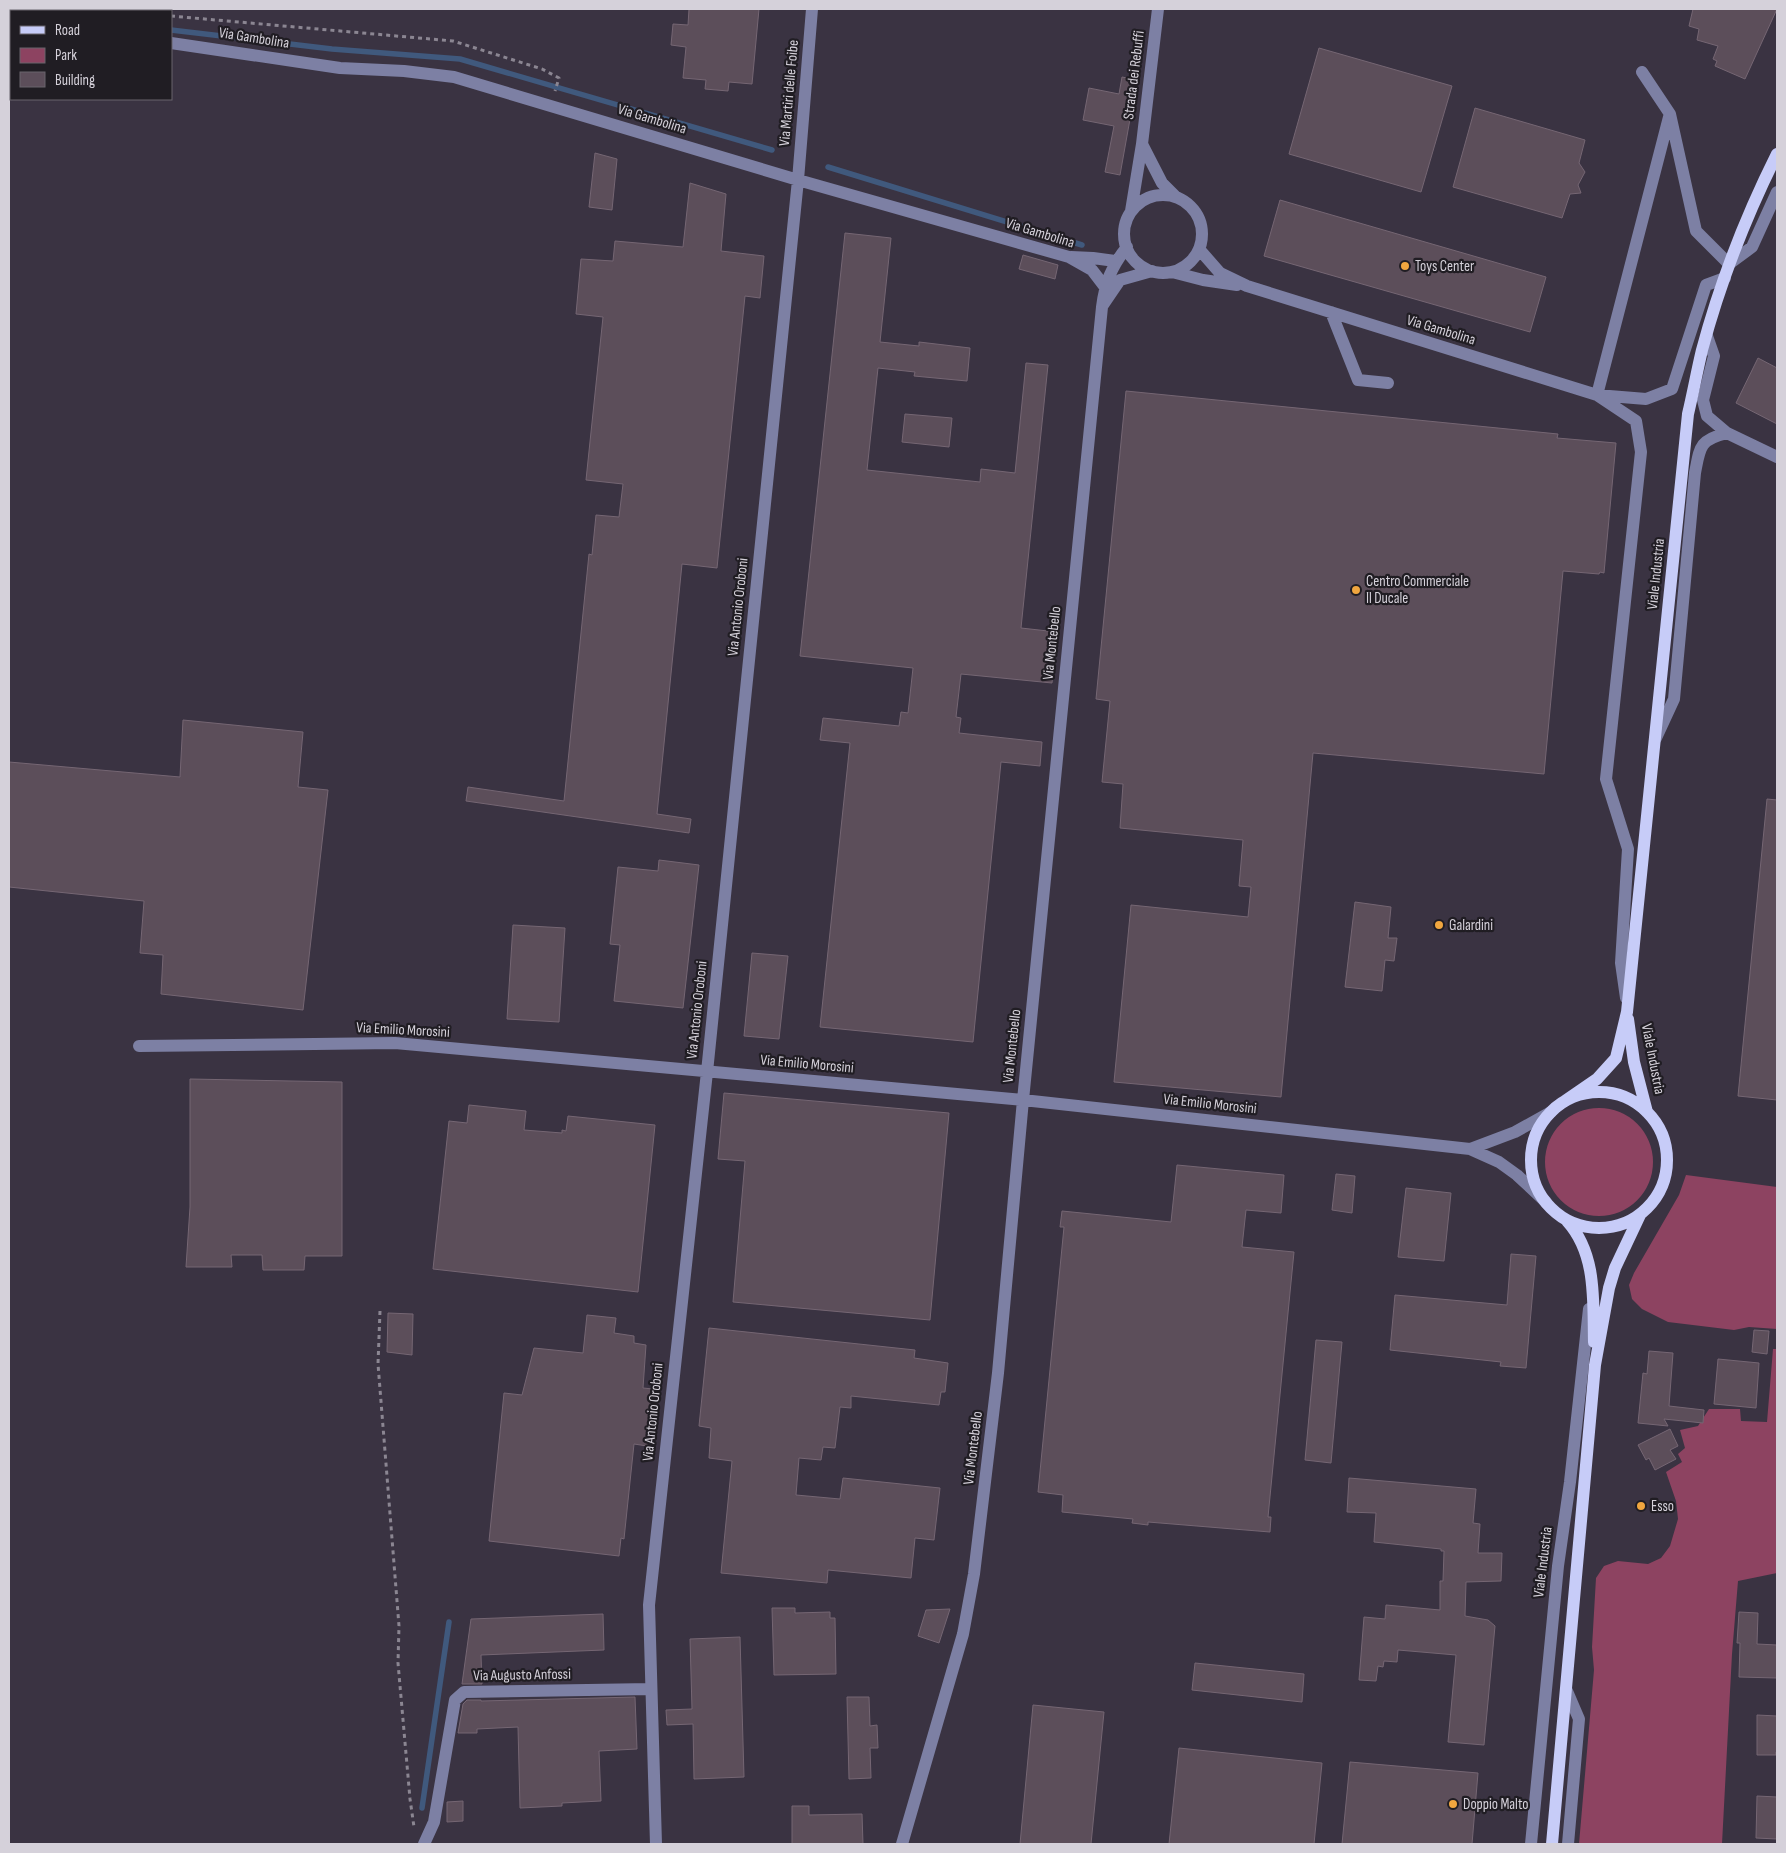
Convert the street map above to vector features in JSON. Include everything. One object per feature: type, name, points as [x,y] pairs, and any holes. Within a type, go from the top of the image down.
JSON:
[{"type":"main road","name":"Viale Industria","points":[[1595,1365],[1592,1284],[1588,1257],[1577,1232],[1546,1202],[1535,1180],[1532,1156],[1537,1132],[1551,1112],[1597,1079],[1616,1058],[1627,1012],[1688,414],[1707,336],[1729,264],[1762,184],[1777,154]]},
{"type":"main road","name":"Viale Industria","points":[[1627,1012],[1634,1062],[1647,1112]]},
{"type":"main road","name":"Viale Industria","points":[[1564,1218],[1576,1224],[1589,1227],[1603,1228],[1622,1224],[1640,1214],[1658,1195],[1663,1184],[1667,1165],[1666,1146],[1662,1133],[1647,1112],[1637,1104],[1614,1094],[1589,1093],[1565,1101]]},
{"type":"main road","name":"Viale Industria","points":[[1552,1844],[1595,1365],[1609,1288],[1615,1268],[1640,1214]]},
{"type":"street","name":"Via Martiri delle Foibe","points":[[798,180],[812,9]]},
{"type":"street","name":"Strada dei Rebuffi","points":[[1131,211],[1142,144],[1158,9]]},
{"type":"street","name":"Via Gambolina","points":[[172,43],[340,68],[404,71],[454,77],[798,180],[1069,257],[1092,270],[1104,287]]},
{"type":"street","points":[[1642,72],[1670,114],[1696,231],[1729,264],[1752,247],[1777,192]]},
{"type":"street","points":[[1597,395],[1670,114]]},
{"type":"street","points":[[1142,144],[1162,183],[1176,197],[1187,203],[1196,212],[1201,224],[1202,236],[1199,248],[1193,259],[1183,267],[1172,272]]},
{"type":"street","name":"Via Antonio Oroboni","points":[[656,1844],[648,1605],[707,1072],[798,180]]},
{"type":"street","points":[[1152,271],[1132,258],[1126,247],[1124,235],[1126,222],[1131,211],[1140,202],[1151,197],[1164,195],[1176,197]]},
{"type":"street","points":[[1102,307],[1104,287],[1115,261],[1126,247]]},
{"type":"street","name":"Via Gambolina","points":[[1199,248],[1220,273],[1247,286],[1597,395]]},
{"type":"street","points":[[1069,257],[1115,261]]},
{"type":"street","name":"Via Gambolina","points":[[1152,271],[1172,272],[1203,280],[1247,286]]},
{"type":"street","name":"Via Montebello","points":[[902,1844],[963,1634],[974,1574],[998,1373],[1023,1100],[1102,307],[1120,280],[1152,271]]},
{"type":"street","points":[[1597,395],[1646,399],[1672,389],[1706,285],[1725,278]]},
{"type":"street","points":[[1331,312],[1358,380],[1388,383]]},
{"type":"street","points":[[1707,336],[1714,356],[1703,400],[1707,416],[1727,433],[1777,457]]},
{"type":"street","points":[[1597,395],[1636,421],[1641,452],[1606,779],[1628,849],[1621,963],[1627,1012]]},
{"type":"street","points":[[1656,738],[1674,699],[1695,473],[1699,448],[1711,437],[1727,433]]},
{"type":"street","name":"Via Emilio Morosini","points":[[139,1046],[395,1043],[1023,1100],[1470,1149],[1498,1162],[1517,1175],[1546,1202]]},
{"type":"street","name":"Via Emilio Morosini","points":[[1470,1149],[1515,1132],[1551,1112]]},
{"type":"street","name":"Viale Industria","points":[[1531,1844],[1558,1566],[1570,1482],[1592,1284]]},
{"type":"street","name":"Via Augusto Anfossi","points":[[424,1844],[434,1822],[455,1700],[464,1692],[651,1689]]},
{"type":"street","points":[[1567,1691],[1579,1719],[1568,1844]]},
{"type":"path","points":[[172,16],[453,42],[542,69],[559,78],[553,96]]},
{"type":"path","points":[[380,1311],[378,1364],[399,1626],[398,1663],[414,1828]]},
{"type":"green space","points":[[1599,1108],[1620,1112],[1637,1124],[1649,1141],[1653,1162],[1649,1183],[1637,1200],[1620,1212],[1599,1216],[1578,1212],[1561,1200],[1549,1183],[1545,1162],[1549,1141],[1561,1124],[1578,1112]]},
{"type":"green space","points":[[1686,1175],[1777,1187],[1777,1329],[1749,1327],[1734,1330],[1668,1322],[1642,1309],[1632,1299],[1629,1285],[1634,1273],[1679,1195]]},
{"type":"green space","points":[[1773,1349],[1777,1349],[1777,1573],[1738,1581],[1732,1654],[1722,1844],[1579,1844],[1594,1670],[1592,1647],[1596,1578],[1604,1566],[1618,1561],[1648,1564],[1661,1558],[1670,1546],[1678,1519],[1676,1501],[1666,1472],[1682,1462],[1678,1454],[1685,1448],[1680,1430],[1698,1426],[1709,1409],[1740,1409],[1741,1421],[1767,1422]]},
{"type":"building","points":[[689,9],[759,9],[752,84],[729,82],[728,91],[705,89],[706,80],[683,78],[686,47],[671,45],[673,24],[688,25]]},
{"type":"building","points":[[1693,9],[1777,9],[1745,79],[1715,66],[1717,61],[1713,59],[1718,46],[1697,40],[1699,29],[1689,26]]},
{"type":"building","points":[[1319,48],[1452,86],[1421,192],[1289,154]]},
{"type":"building","points":[[1122,77],[1137,80],[1120,175],[1105,172],[1114,126],[1083,120],[1089,88],[1119,94]]},
{"type":"building","points":[[1475,108],[1585,140],[1579,163],[1585,172],[1578,185],[1581,193],[1570,194],[1562,218],[1453,187]]},
{"type":"building","points":[[595,153],[617,159],[612,210],[589,207]]},
{"type":"building","points":[[690,183],[726,194],[721,251],[764,256],[760,298],[745,296],[717,568],[682,564],[657,814],[691,819],[689,833],[466,801],[468,787],[564,801],[589,554],[592,555],[596,515],[619,517],[623,484],[586,480],[603,317],[576,314],[581,259],[613,261],[615,241],[683,247]]},
{"type":"building","name":"Toys Center","points":[[1280,200],[1546,277],[1530,332],[1264,256]]},
{"type":"building","points":[[845,233],[891,238],[880,342],[919,346],[919,342],[970,348],[967,381],[914,376],[915,372],[878,368],[867,470],[980,482],[981,469],[1015,473],[1026,363],[1048,365],[1021,628],[1057,632],[1052,683],[961,674],[956,717],[961,718],[959,733],[1042,742],[1040,766],[1001,762],[973,1042],[820,1027],[850,743],[820,740],[823,718],[899,726],[901,712],[908,713],[913,668],[800,656]]},
{"type":"building","points":[[1023,255],[1058,265],[1055,279],[1019,269]]},
{"type":"building","points":[[1758,358],[1777,368],[1777,424],[1736,403]]},
{"type":"building","points":[[1126,391],[1558,434],[1557,438],[1616,443],[1604,573],[1563,571],[1544,774],[1313,753],[1281,1097],[1114,1082],[1131,905],[1248,917],[1251,887],[1239,886],[1243,840],[1120,828],[1123,784],[1102,782],[1110,701],[1096,699]]},
{"type":"building","points":[[905,414],[952,418],[949,447],[902,442]]},
{"type":"building","points":[[183,720],[303,732],[298,787],[328,790],[303,1010],[161,994],[163,955],[140,953],[144,901],[9,887],[9,762],[180,777]]},
{"type":"building","points":[[1767,799],[1777,800],[1777,1100],[1738,1096]]},
{"type":"building","points":[[659,860],[699,865],[683,1008],[614,1001],[620,945],[610,944],[618,867],[658,871]]},
{"type":"building","points":[[1355,902],[1391,907],[1388,938],[1397,938],[1394,961],[1385,960],[1382,991],[1345,987]]},
{"type":"building","points":[[513,925],[565,928],[559,1022],[507,1019]]},
{"type":"building","points":[[752,953],[788,956],[779,1039],[744,1036]]},
{"type":"building","points":[[190,1079],[342,1082],[342,1256],[305,1256],[304,1270],[263,1270],[262,1255],[231,1255],[232,1267],[186,1267],[190,1207]]},
{"type":"building","points":[[724,1093],[949,1113],[930,1320],[733,1302],[745,1161],[718,1159]]},
{"type":"building","points":[[469,1105],[526,1111],[524,1130],[562,1133],[562,1130],[566,1131],[568,1116],[655,1125],[638,1292],[433,1269],[449,1121],[467,1123]]},
{"type":"building","points":[[1177,1165],[1284,1175],[1281,1213],[1246,1210],[1242,1247],[1294,1252],[1268,1517],[1271,1517],[1270,1532],[1148,1522],[1148,1525],[1132,1523],[1133,1519],[1062,1512],[1063,1495],[1038,1492],[1064,1227],[1060,1227],[1062,1211],[1171,1222]]},
{"type":"building","points":[[1336,1174],[1355,1176],[1352,1213],[1332,1210]]},
{"type":"building","points":[[1406,1188],[1451,1193],[1444,1261],[1398,1257]]},
{"type":"building","points":[[1511,1254],[1536,1256],[1526,1368],[1500,1366],[1501,1362],[1390,1350],[1395,1295],[1507,1305]]},
{"type":"building","points":[[388,1313],[413,1314],[412,1355],[387,1352]]},
{"type":"building","points":[[587,1315],[616,1318],[614,1333],[634,1336],[634,1343],[646,1345],[643,1388],[653,1389],[647,1446],[634,1444],[624,1539],[621,1538],[619,1556],[489,1541],[504,1393],[522,1395],[534,1348],[583,1353]]},
{"type":"building","points":[[709,1328],[915,1350],[914,1358],[948,1363],[945,1392],[941,1392],[939,1405],[851,1396],[851,1408],[840,1407],[835,1448],[823,1447],[821,1460],[799,1458],[796,1495],[840,1499],[843,1478],[940,1488],[934,1540],[915,1538],[911,1578],[828,1570],[827,1583],[721,1573],[732,1461],[709,1458],[711,1428],[699,1426]]},
{"type":"building","points":[[1754,1330],[1769,1331],[1767,1354],[1752,1352]]},
{"type":"building","points":[[1316,1340],[1342,1342],[1331,1463],[1305,1460]]},
{"type":"building","points":[[1649,1351],[1673,1353],[1669,1406],[1704,1410],[1703,1423],[1664,1419],[1668,1426],[1638,1423],[1643,1373],[1647,1374]]},
{"type":"building","points":[[1718,1359],[1759,1363],[1756,1408],[1714,1404]]},
{"type":"building","points":[[1670,1429],[1678,1446],[1670,1450],[1676,1459],[1655,1470],[1649,1458],[1646,1460],[1638,1445]]},
{"type":"building","points":[[1349,1478],[1476,1489],[1473,1523],[1480,1524],[1478,1553],[1502,1553],[1501,1581],[1466,1582],[1465,1616],[1488,1620],[1495,1626],[1484,1745],[1448,1742],[1456,1655],[1398,1650],[1397,1662],[1384,1661],[1383,1667],[1378,1666],[1376,1681],[1359,1680],[1364,1617],[1385,1619],[1386,1605],[1440,1610],[1440,1581],[1443,1581],[1444,1551],[1441,1551],[1441,1549],[1374,1542],[1376,1513],[1347,1512]]},
{"type":"building","points":[[772,1608],[795,1608],[795,1613],[830,1612],[830,1618],[835,1618],[836,1674],[774,1675]]},
{"type":"building","points":[[950,1609],[939,1643],[918,1636],[926,1610]]},
{"type":"building","points":[[1739,1612],[1758,1613],[1757,1644],[1777,1645],[1777,1678],[1739,1677],[1740,1643],[1737,1643]]},
{"type":"building","points":[[603,1614],[604,1650],[481,1655],[482,1684],[462,1684],[471,1619]]},
{"type":"building","points":[[740,1637],[744,1777],[694,1779],[693,1724],[667,1725],[666,1710],[692,1709],[690,1639]]},
{"type":"building","points":[[1195,1663],[1304,1674],[1302,1702],[1192,1690]]},
{"type":"building","points":[[635,1697],[637,1749],[599,1751],[601,1801],[562,1803],[562,1806],[520,1808],[518,1727],[477,1729],[477,1733],[458,1733],[463,1704],[467,1700]]},
{"type":"building","points":[[847,1697],[869,1697],[870,1726],[877,1725],[878,1748],[870,1748],[871,1778],[849,1779]]},
{"type":"building","points":[[1033,1705],[1104,1712],[1091,1844],[1020,1844]]},
{"type":"building","points":[[1757,1715],[1777,1716],[1776,1755],[1757,1755]]},
{"type":"building","points":[[1179,1748],[1322,1763],[1314,1844],[1169,1844]]},
{"type":"building","points":[[1350,1762],[1478,1773],[1472,1844],[1342,1844]]},
{"type":"building","points":[[1757,1796],[1777,1797],[1777,1839],[1756,1838]]},
{"type":"building","points":[[463,1801],[463,1821],[447,1822],[447,1802]]},
{"type":"building","points":[[792,1806],[809,1806],[809,1815],[862,1814],[863,1844],[792,1844]]},
{"type":"waterway","points":[[172,30],[332,49],[460,59],[772,150]]},
{"type":"waterway","points":[[828,167],[1082,245]]},
{"type":"waterway","points":[[422,1808],[449,1622]]},
{"type":"place","name":"Toys Center","points":[[1405,266]]},
{"type":"place","name":"Centro Commerciale Il Ducale","points":[[1356,590]]},
{"type":"place","name":"Galardini","points":[[1439,925]]},
{"type":"place","name":"Esso","points":[[1641,1506]]},
{"type":"place","name":"Doppio Malto","points":[[1453,1804]]}]
